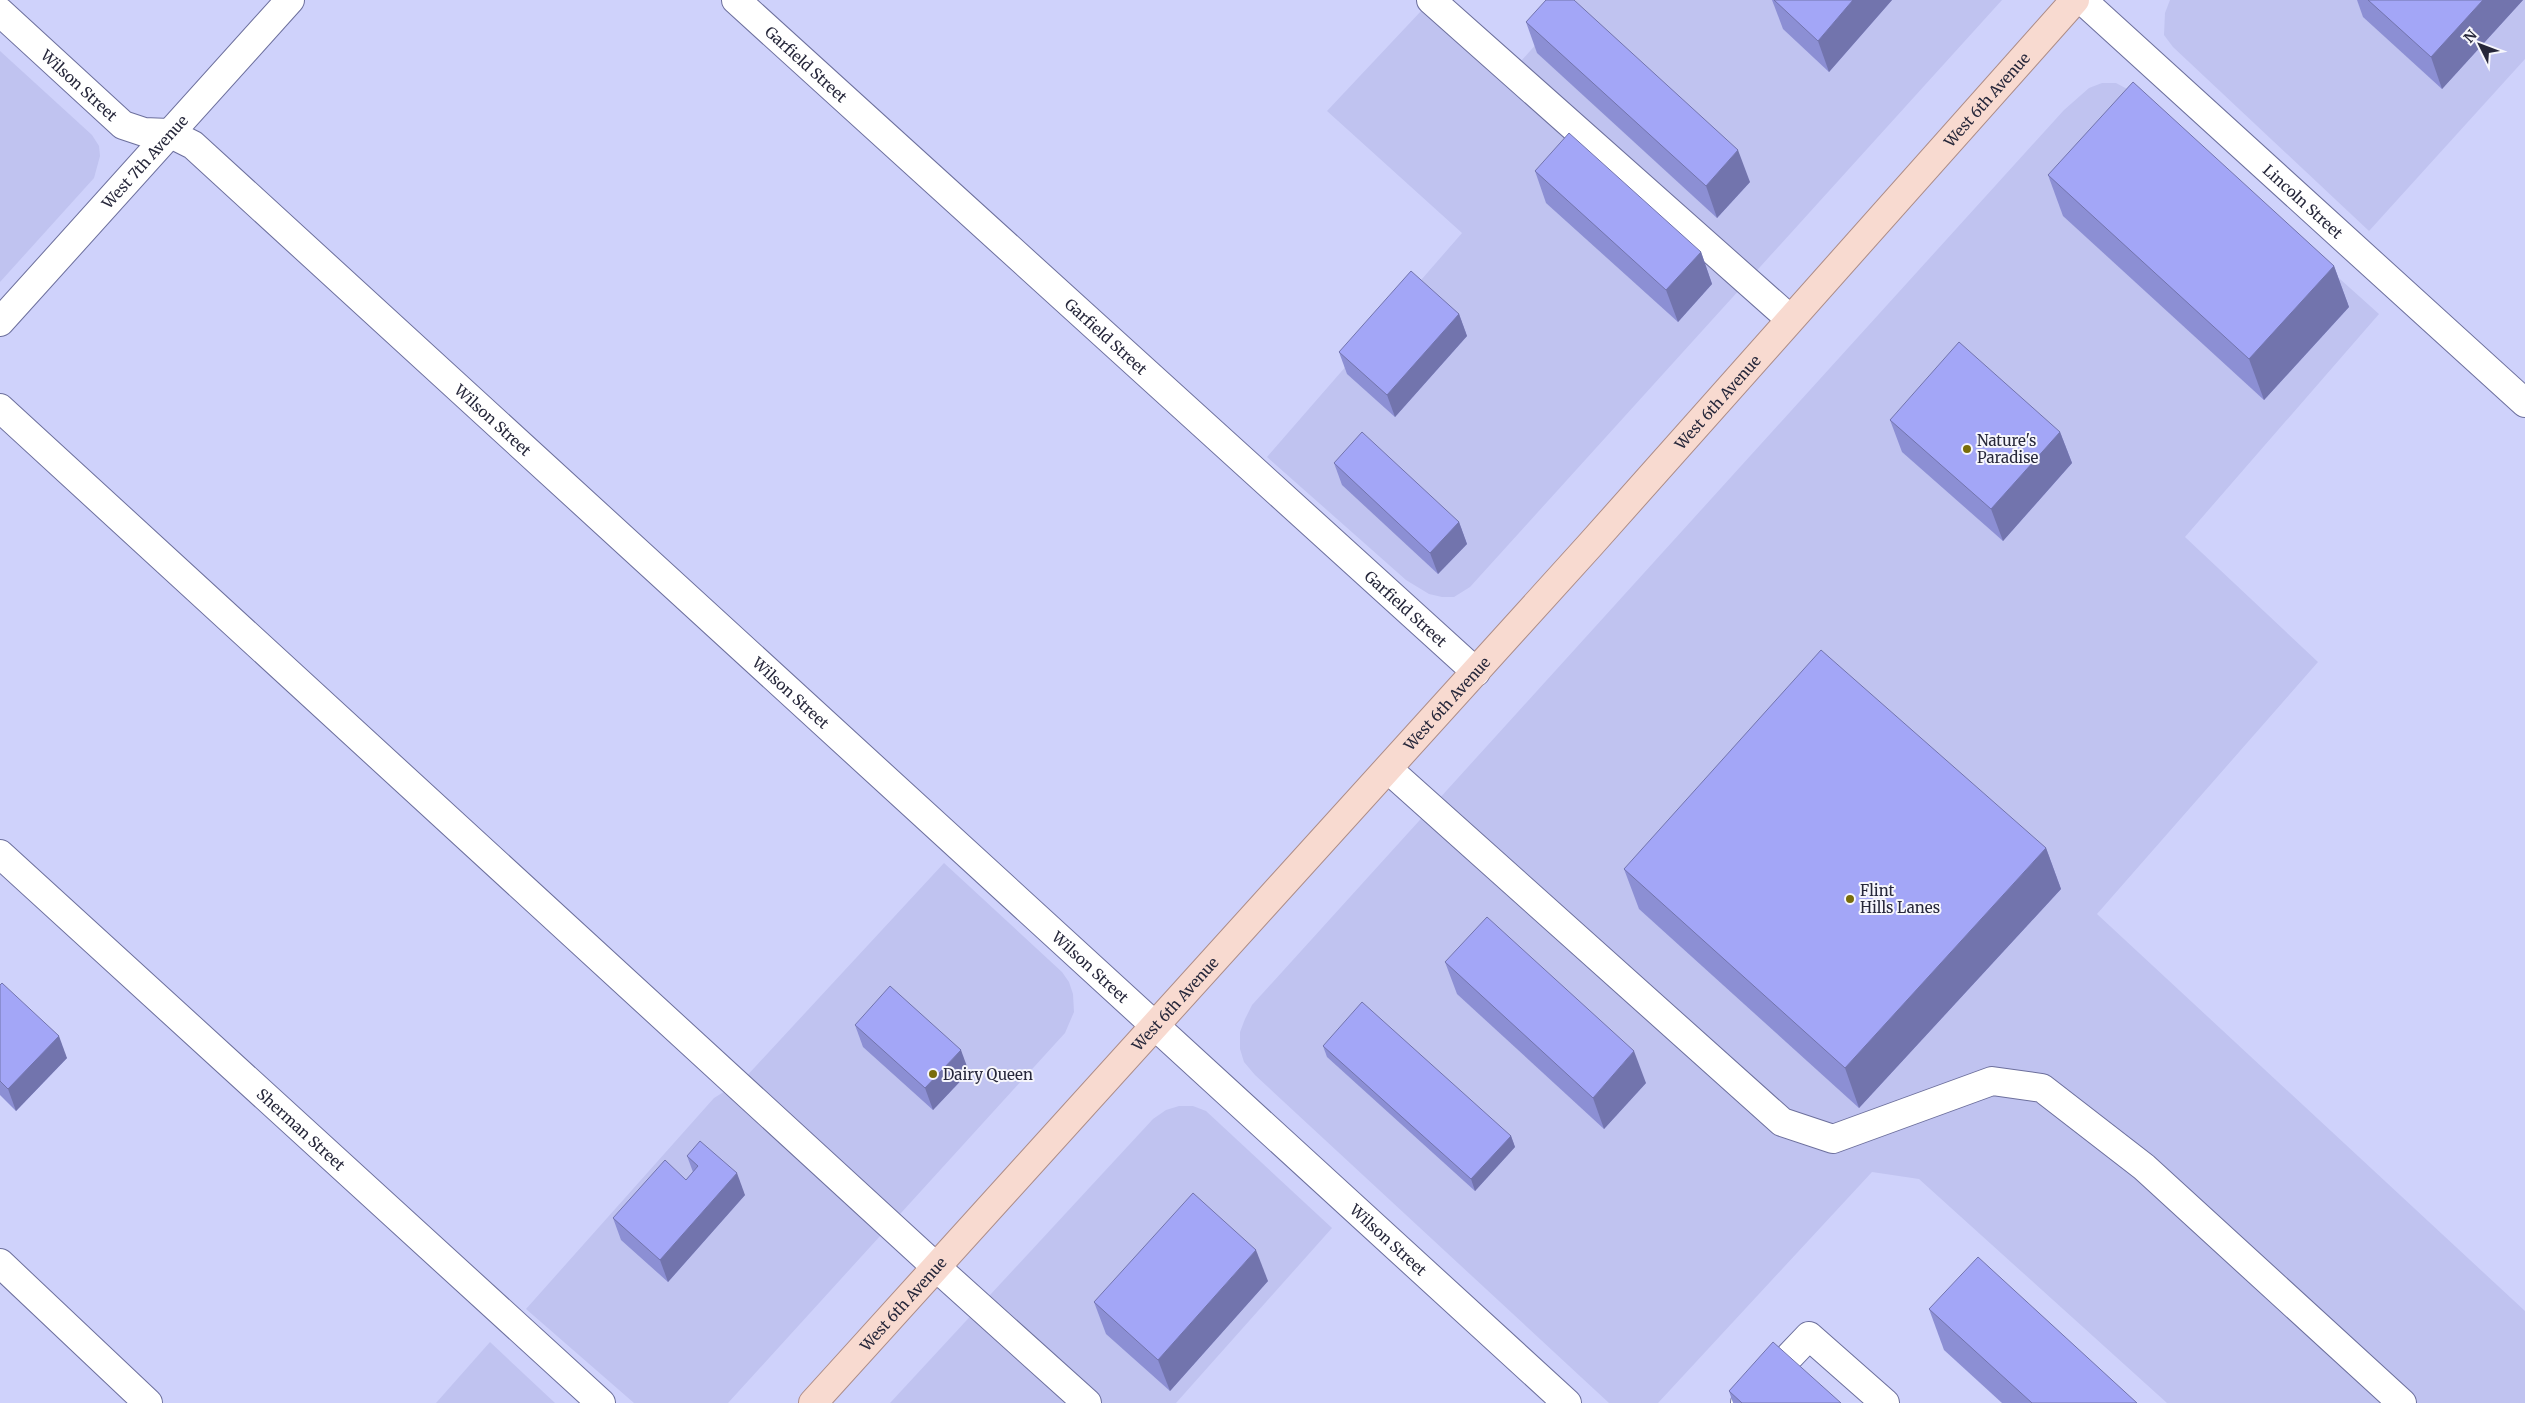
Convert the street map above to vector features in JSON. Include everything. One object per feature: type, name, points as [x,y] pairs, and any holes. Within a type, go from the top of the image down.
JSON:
[{"type":"main road","name":"West 6th Avenue","points":[[814,1403],[1476,672],[2075,0]]},
{"type":"street","name":"West 7th Avenue","points":[[0,322],[169,132],[290,0]]},
{"type":"street","name":"Garfield Street","points":[[736,0],[1476,672]]},
{"type":"street","points":[[1431,0],[1790,319]]},
{"type":"street","name":"Lincoln Street","points":[[2082,0],[2525,403]]},
{"type":"street","name":"Wilson Street","points":[[0,12],[123,124],[144,132],[169,132],[193,145],[1567,1403]]},
{"type":"street","points":[[0,408],[936,1267],[1087,1403]]},
{"type":"street","points":[[1388,769],[1782,1122],[1833,1140],[1992,1081],[2042,1088],[2144,1167],[2402,1403]]},
{"type":"street","name":"Sherman Street","points":[[0,854],[601,1403]]},
{"type":"street","points":[[0,1263],[148,1403]]},
{"type":"street","points":[[1745,1403],[1809,1336],[1885,1403]]},
{"type":"shaded area","points":[[1576,0],[2002,0],[1470,587],[1454,597],[1429,594],[1406,580],[1267,457],[1462,233],[1327,111],[1422,10],[1504,80]]},
{"type":"shaded area","points":[[2170,0],[2525,0],[2525,59],[2369,231],[2173,47],[2164,35],[2165,13]]},
{"type":"shaded area","points":[[0,51],[92,135],[99,146],[100,156],[94,178],[0,282]]},
{"type":"shaded area","points":[[2102,83],[2116,83],[2129,90],[2379,314],[2185,537],[2318,662],[2097,914],[2525,1311],[2525,1403],[2167,1403],[1919,1179],[1872,1172],[1658,1403],[1609,1403],[1255,1075],[1244,1062],[1240,1049],[1240,1032],[1252,1005],[2064,110],[2089,88]]},
{"type":"shaded area","points":[[944,863],[1062,972],[1069,982],[1073,994],[1074,1012],[1065,1033],[728,1403],[634,1403],[526,1309],[714,1098],[743,1080]]},
{"type":"shaded area","points":[[1179,1106],[1193,1106],[1206,1111],[1332,1228],[1176,1403],[890,1403],[1153,1119],[1166,1110]]},
{"type":"shaded area","points":[[490,1342],[555,1403],[436,1403]]},
{"type":"building","points":[[1546,0],[1574,0],[1738,150],[1706,186],[1526,22]]},
{"type":"building","points":[[1774,0],[1853,0],[1818,41]]},
{"type":"building","points":[[2368,0],[2483,0],[2431,57]]},
{"type":"building","points":[[2133,82],[2334,266],[2249,359],[2048,175]]},
{"type":"building","points":[[1569,133],[1701,252],[1666,290],[1535,171]]},
{"type":"building","points":[[1411,271],[1459,314],[1387,395],[1339,352]]},
{"type":"building","points":[[1959,342],[2060,432],[1991,509],[1890,420]]},
{"type":"building","points":[[1362,432],[1459,522],[1430,553],[1334,463]]},
{"type":"building","name":"Flint Hills Lanes","points":[[1821,650],[2046,848],[1845,1068],[1624,869]]},
{"type":"building","points":[[1487,917],[1634,1051],[1593,1098],[1445,962]]},
{"type":"building","points":[[2,983],[59,1036],[8,1089],[0,1081],[0,985]]},
{"type":"building","points":[[890,986],[961,1050],[925,1088],[855,1025]]},
{"type":"building","points":[[1362,1002],[1511,1136],[1471,1179],[1323,1046]]},
{"type":"building","points":[[700,1141],[737,1173],[660,1260],[613,1218],[665,1160],[686,1180],[698,1166],[687,1156]]},
{"type":"building","points":[[1193,1193],[1256,1250],[1158,1360],[1094,1302]]},
{"type":"building","points":[[1978,1257],[2137,1403],[2032,1403],[1929,1309]]},
{"type":"building","points":[[1773,1342],[1841,1403],[1742,1403],[1729,1391]]},
{"type":"place","name":"Nature's Paradise","points":[[1967,449]]},
{"type":"place","name":"Flint Hills Lanes","points":[[1850,899]]},
{"type":"place","name":"Dairy Queen","points":[[933,1074]]}]
